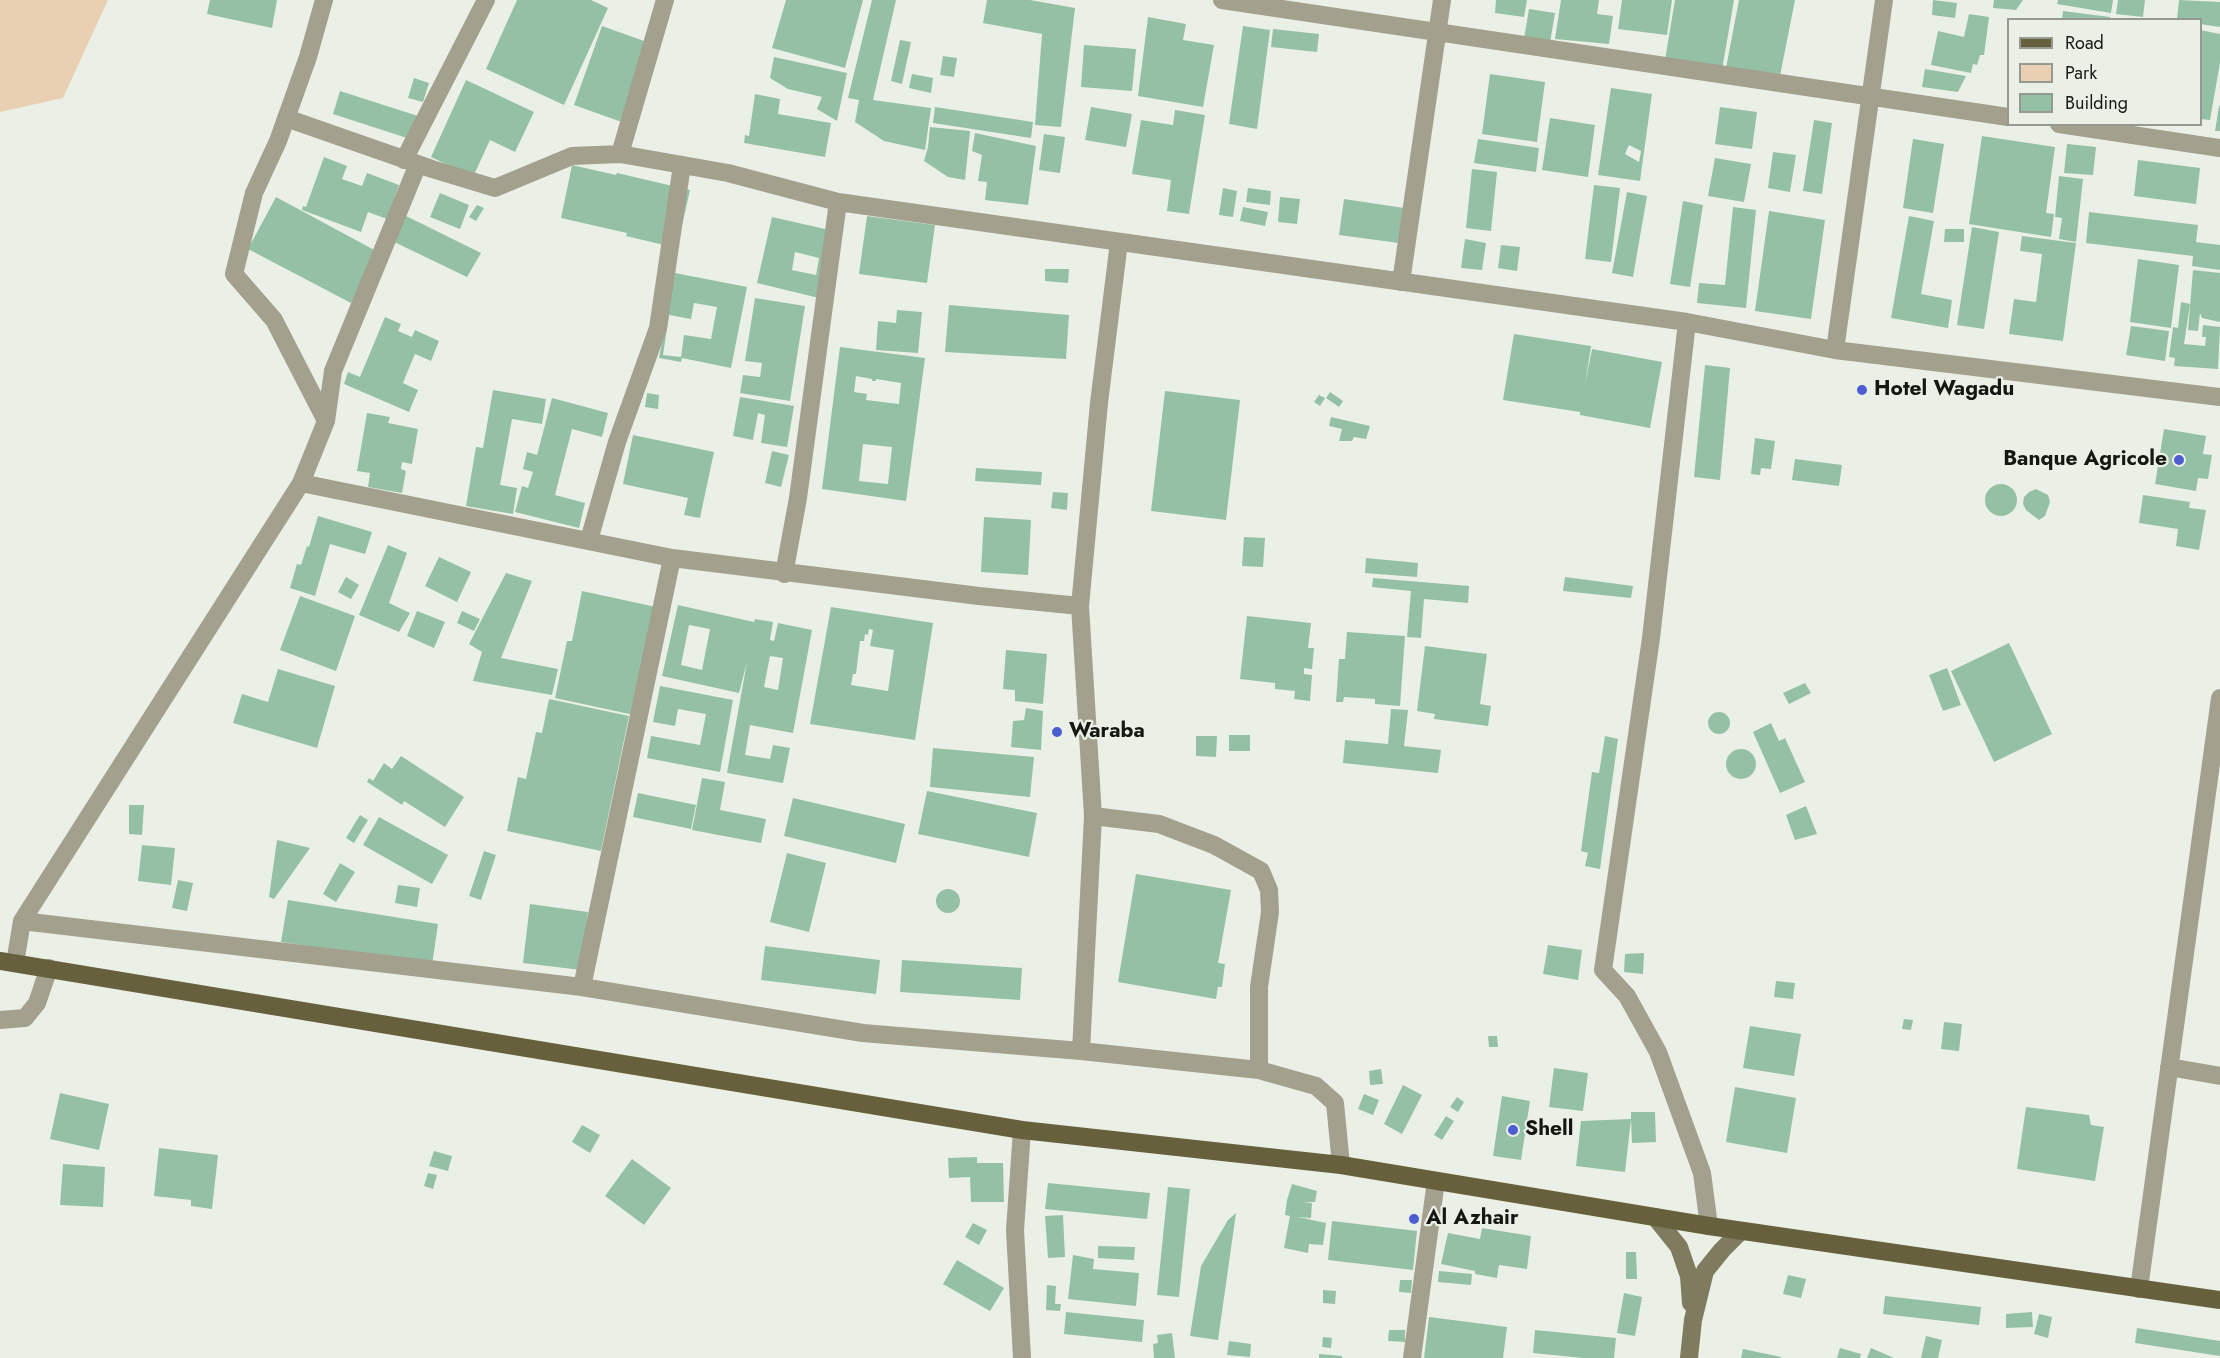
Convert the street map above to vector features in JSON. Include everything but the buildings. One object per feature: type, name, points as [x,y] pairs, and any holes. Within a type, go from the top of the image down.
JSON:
[{"type":"main road","points":[[8,962],[1022,1130],[1341,1165],[1741,1231],[2220,1300]]},
{"type":"main road","points":[[1655,1217],[1679,1247],[1689,1276],[1693,1320]]},
{"type":"main road","points":[[1689,1358],[1693,1320],[1704,1271],[1741,1231]]},
{"type":"street","points":[[324,0],[308,57],[278,141],[254,194],[234,274],[274,321],[326,421]]},
{"type":"street","points":[[8,962],[22,921],[302,483],[326,421],[333,371],[411,162],[486,0]]},
{"type":"street","points":[[620,154],[665,0]]},
{"type":"street","points":[[1222,0],[2007,117]]},
{"type":"street","points":[[1401,282],[1442,0]]},
{"type":"street","points":[[1835,350],[1884,0]]},
{"type":"street","points":[[286,118],[411,162],[495,188],[572,156],[620,154],[728,173],[838,202],[1688,322],[1835,350],[2220,398]]},
{"type":"street","points":[[2072,126],[2220,148]]},
{"type":"street","points":[[589,540],[617,442],[658,328],[682,165]]},
{"type":"street","points":[[784,574],[798,498],[838,202]]},
{"type":"street","points":[[1081,1051],[1093,816],[1080,606],[1099,403],[1119,242]]},
{"type":"street","points":[[1688,322],[1651,638],[1603,970],[1627,996],[1658,1053],[1702,1173],[1709,1226]]},
{"type":"street","points":[[302,483],[672,558],[784,574],[1080,606]]},
{"type":"street","points":[[582,987],[672,558]]},
{"type":"street","points":[[2139,1289],[2169,1067],[2214,793],[2220,698]]},
{"type":"street","points":[[1093,816],[1159,824],[1214,845],[1261,871],[1269,890],[1270,912],[1259,987],[1259,1070]]},
{"type":"street","points":[[22,921],[582,987],[863,1033],[1081,1051],[1259,1070],[1316,1086],[1335,1103],[1341,1165]]},
{"type":"street","points":[[0,1020],[25,1018],[37,1004],[49,968]]},
{"type":"street","points":[[2169,1067],[2220,1076]]},
{"type":"street","points":[[1022,1130],[1015,1230],[1022,1358]]},
{"type":"street","points":[[1412,1358],[1436,1181]]},
{"type":"green space","points":[[0,0],[108,0],[63,98],[0,112]]},
{"type":"place","name":"Hotel Wagadu","points":[[1862,390]]},
{"type":"place","name":"Banque Agricole","points":[[2179,460]]},
{"type":"place","name":"Waraba","points":[[1057,732]]},
{"type":"place","name":"Shell","points":[[1513,1130]]},
{"type":"place","name":"Al Azhair","points":[[1414,1219]]}]
